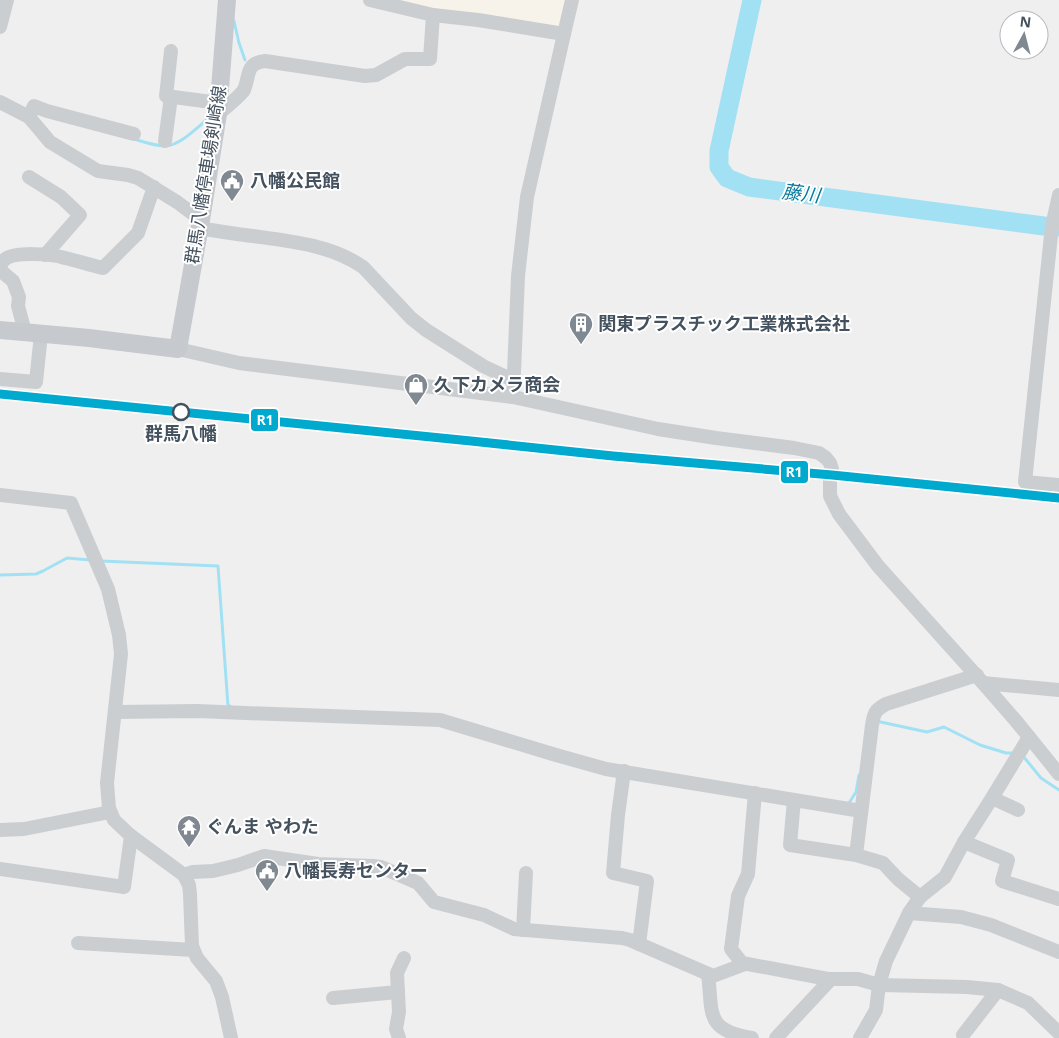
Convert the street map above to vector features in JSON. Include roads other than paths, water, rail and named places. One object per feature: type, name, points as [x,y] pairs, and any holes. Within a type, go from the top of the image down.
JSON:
[{"type":"main road","name":"群馬八幡停車場剣崎線","points":[[178,349],[218,109],[227,0]]},
{"type":"main road","points":[[0,330],[178,349]]},
{"type":"street","points":[[0,27],[7,0]]},
{"type":"street","points":[[370,0],[433,15],[478,20],[564,34]]},
{"type":"street","points":[[513,397],[518,276],[527,197],[572,0]]},
{"type":"street","points":[[171,51],[166,96],[218,109],[243,91],[251,67],[260,62],[265,61],[365,76],[376,75],[405,59],[430,59],[433,15]]},
{"type":"street","points":[[165,140],[171,97]]},
{"type":"street","points":[[0,102],[29,117],[50,142],[98,171],[138,178],[178,202],[200,224],[303,243],[348,258],[363,267],[411,318],[426,330],[483,366],[515,381]]},
{"type":"street","points":[[29,117],[34,106],[134,134]]},
{"type":"street","points":[[29,177],[61,197],[80,215],[45,255]]},
{"type":"street","points":[[0,379],[36,382],[33,333],[18,306],[19,298],[13,281],[0,269],[2,261],[9,257],[23,255],[45,255],[64,257],[103,268],[138,233],[154,187]]},
{"type":"street","points":[[1059,195],[1052,226],[1025,482],[1059,485]]},
{"type":"street","points":[[178,349],[239,363],[513,397],[658,429],[794,448],[819,454],[830,463],[832,470],[830,496],[839,514],[878,566],[980,679],[1059,774]]},
{"type":"street","points":[[0,495],[71,504],[108,589],[119,635],[121,654],[107,783],[110,812],[114,820],[131,836],[184,875],[189,885],[193,950],[197,958],[216,981],[222,997],[231,1038]]},
{"type":"street","points":[[856,856],[872,724],[878,708],[886,704],[980,679],[1059,690]]},
{"type":"street","points":[[115,712],[236,712],[440,720],[556,755],[624,772],[861,811]]},
{"type":"street","points":[[860,1038],[876,1010],[879,985],[886,961],[909,913],[920,897],[945,876],[1029,737]]},
{"type":"street","points":[[624,772],[613,873],[647,881],[639,944]]},
{"type":"street","points":[[755,793],[748,874],[738,896],[731,949],[742,964],[831,979],[858,979],[879,985],[967,987],[998,990],[1028,1003],[1059,1033]]},
{"type":"street","points":[[992,798],[1018,810]]},
{"type":"street","points":[[794,800],[790,845],[856,856],[883,863],[898,879],[920,897]]},
{"type":"street","points":[[0,830],[24,829],[110,812]]},
{"type":"street","points":[[0,869],[124,887],[131,836]]},
{"type":"street","points":[[964,842],[1008,860],[1002,881],[1059,899]]},
{"type":"street","points":[[184,875],[193,872],[213,871],[264,856],[318,864],[373,866],[418,883],[434,902],[484,915],[514,929],[622,938],[713,976],[745,964]]},
{"type":"street","points":[[523,930],[526,873]]},
{"type":"street","points":[[909,913],[961,917],[991,925],[1059,952]]},
{"type":"street","points":[[78,943],[193,950]]},
{"type":"street","points":[[399,1038],[396,1029],[399,1012],[397,973],[404,958]]},
{"type":"street","points":[[708,974],[711,1014],[715,1022],[730,1032],[752,1038]]},
{"type":"street","points":[[776,1038],[831,979]]},
{"type":"street","points":[[962,1035],[998,990]]},
{"type":"street","points":[[333,998],[398,992]]},
{"type":"waterway","name":"藤川","points":[[752,0],[719,151],[719,167],[727,178],[749,187],[1059,227]]},
{"type":"waterway","points":[[234,21],[245,60]]},
{"type":"waterway","points":[[134,139],[150,144],[171,145],[190,134],[211,116]]},
{"type":"waterway","points":[[0,575],[36,574],[67,558],[90,560]]},
{"type":"waterway","points":[[101,561],[218,566],[228,706],[230,706]]},
{"type":"waterway","points":[[876,721],[927,732],[944,727],[980,745],[1006,753],[1015,753]]},
{"type":"waterway","points":[[1023,756],[1041,778],[1059,790]]},
{"type":"waterway","points":[[848,803],[856,792],[859,775]]},
{"type":"place","name":"八幡公民館","points":[[232,202]]},
{"type":"place","name":"関東プラスチック工業株式会社","points":[[581,345]]},
{"type":"place","name":"久下カメラ商会","points":[[416,406]]},
{"type":"place","name":"群馬八幡","points":[[181,412]]},
{"type":"place","name":"ぐんま やわた","points":[[189,848]]},
{"type":"place","name":"八幡長寿センター","points":[[267,892]]}]
